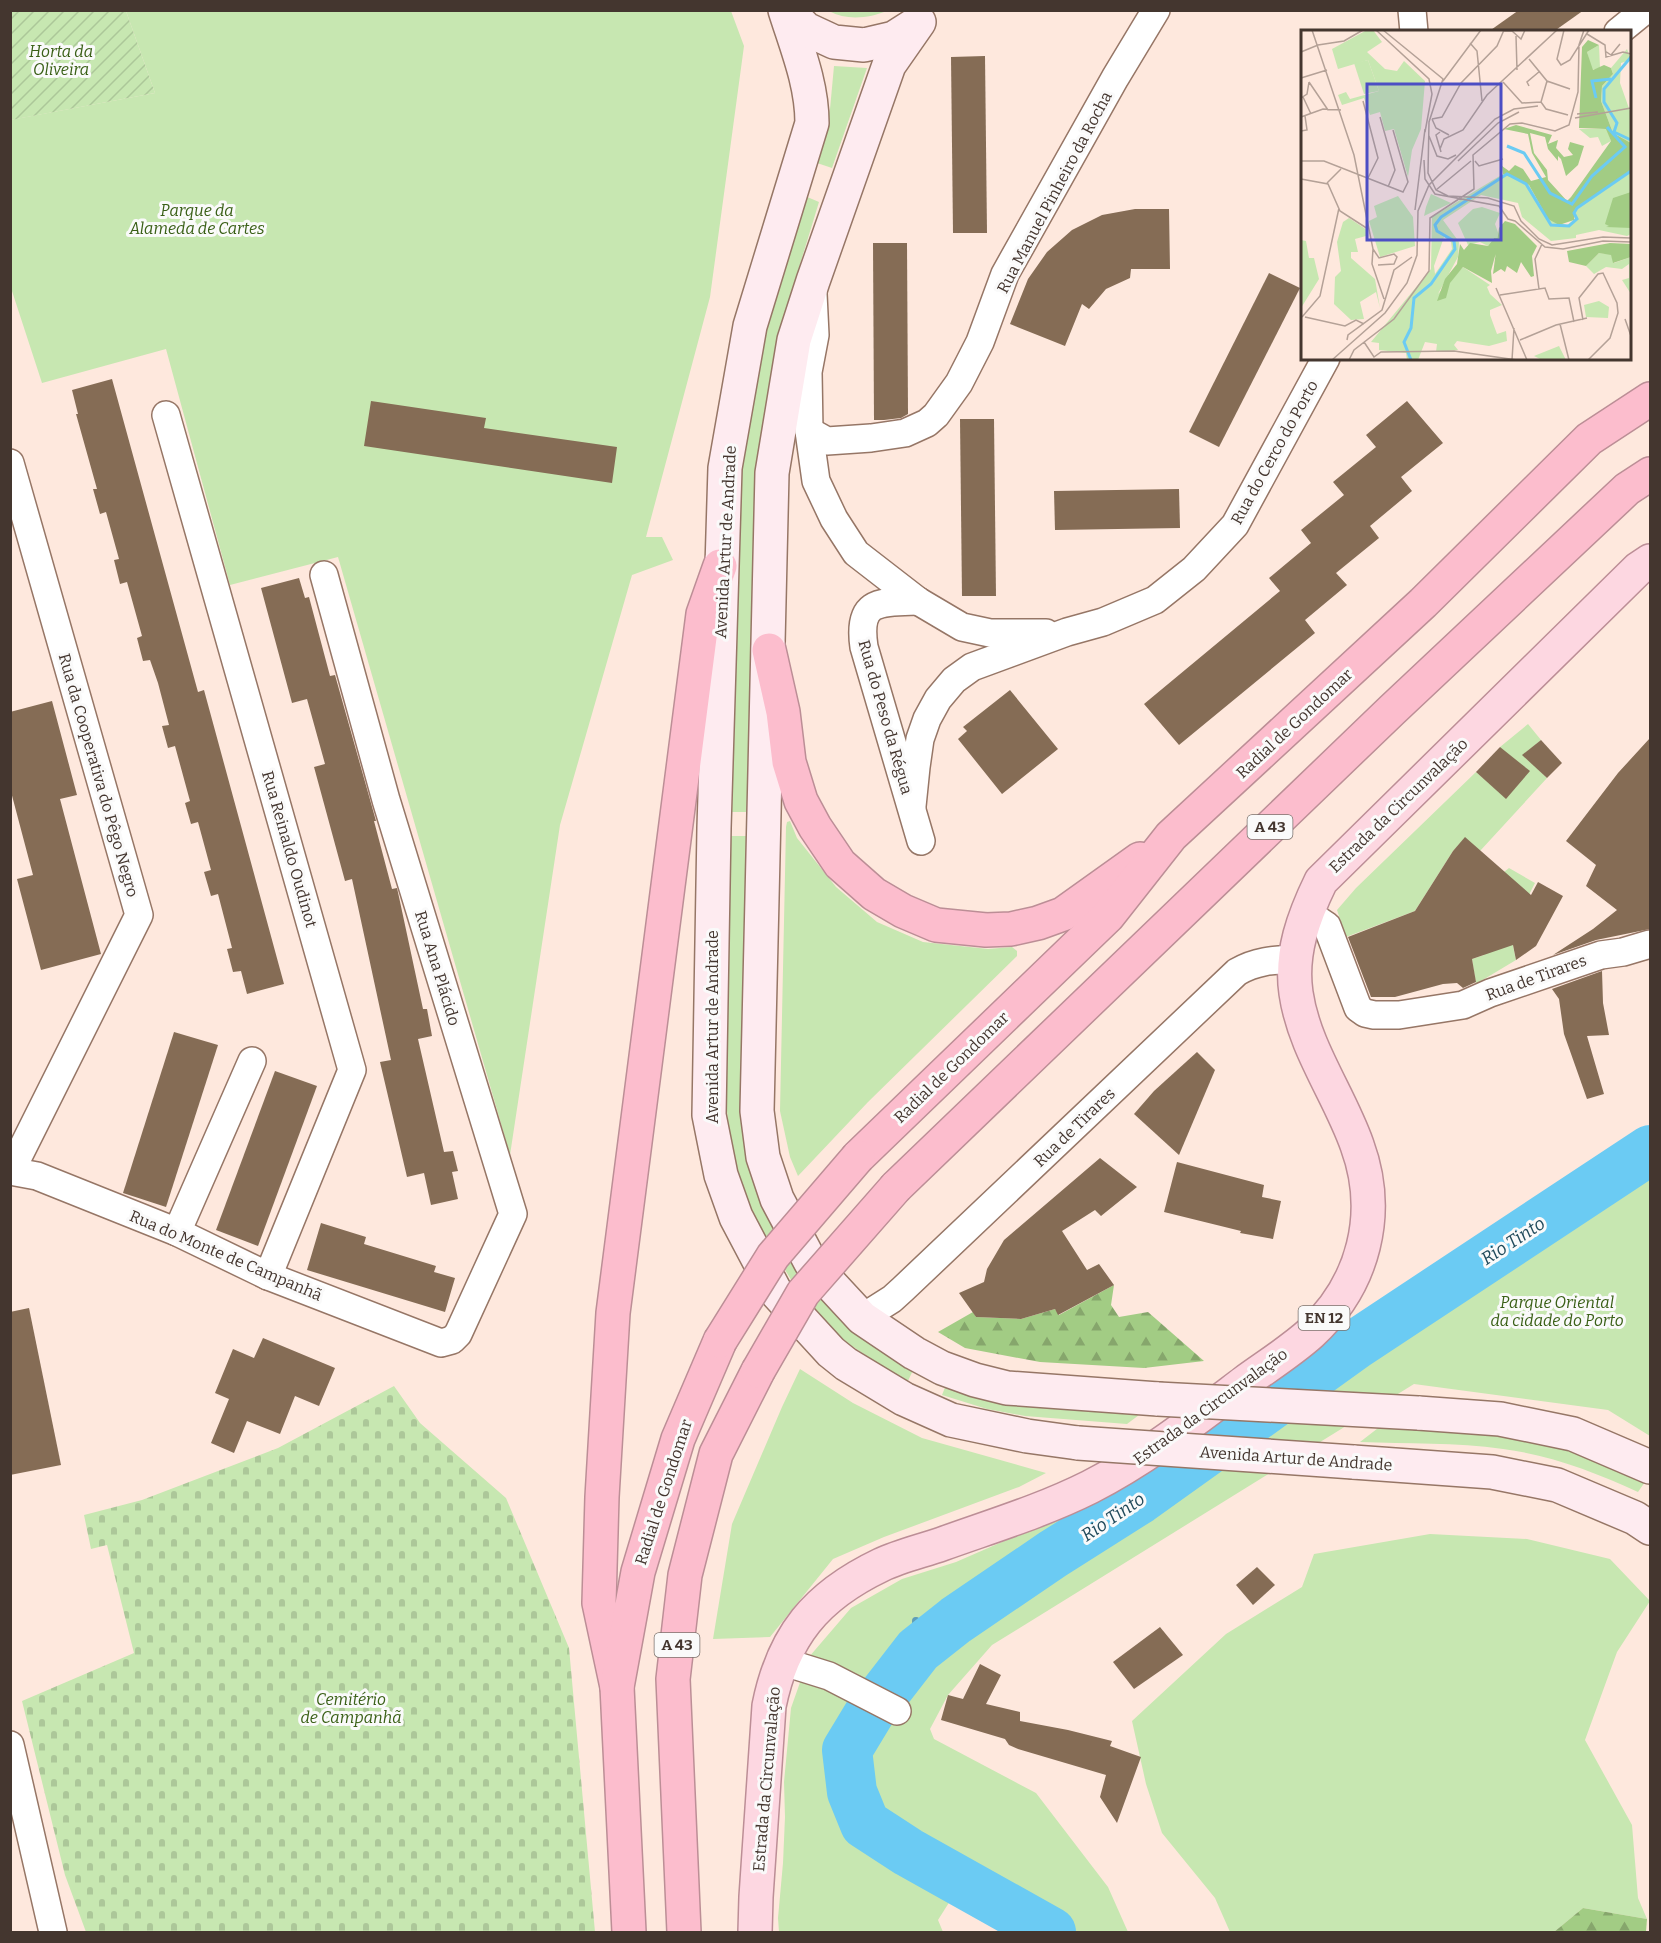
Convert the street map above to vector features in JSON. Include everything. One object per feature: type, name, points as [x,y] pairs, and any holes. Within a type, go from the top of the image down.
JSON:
[{"type":"highway","name":"Radial de Gondomar","points":[[629,1932],[617,1687],[638,1572],[678,1439],[720,1341],[773,1256],[858,1156],[1108,916],[1171,836],[1423,603],[1589,439],[1650,399]]},
{"type":"highway","name":"A 43","points":[[684,1932],[673,1680],[685,1575],[716,1454],[758,1371],[803,1293],[896,1187],[1392,710],[1627,489],[1650,474]]},
{"type":"highway","points":[[617,1687],[599,1603],[602,1497],[613,1313],[703,614],[720,566]]},
{"type":"highway","points":[[769,650],[783,712],[789,762],[801,801],[840,864],[874,894],[903,911],[936,925],[986,930],[1011,929],[1038,923],[1063,914],[1171,836]]},
{"type":"main road","points":[[786,10],[806,29],[834,42],[864,45],[894,38],[925,16]]},
{"type":"main road","name":"Avenida Artur de Andrade","points":[[786,10],[809,84],[812,123],[750,326],[725,468],[720,566],[709,1115],[721,1175],[736,1218],[775,1291],[831,1352],[846,1364],[904,1399],[951,1420],[1027,1436],[1078,1443],[1492,1472],[1557,1485],[1635,1518],[1650,1528]]},
{"type":"main road","points":[[925,16],[888,65],[813,281],[794,340],[772,473],[757,1111],[763,1157],[777,1199],[810,1263],[862,1318],[914,1353],[942,1368],[975,1380],[1007,1388],[1500,1419],[1573,1434],[1650,1467]]},
{"type":"main road","name":"Estrada da Circunvalação","points":[[755,1932],[769,1706],[781,1661],[808,1617],[828,1598],[882,1564],[1041,1509],[1094,1485],[1123,1468],[1195,1420],[1311,1333],[1335,1306],[1353,1277],[1365,1244],[1368,1213],[1367,1178],[1357,1145],[1302,1023],[1295,990],[1295,959],[1306,912],[1321,880],[1650,561]]},
{"type":"street","name":"Rua Manuel Pinheiro da Rocha","points":[[809,431],[827,441],[871,438],[905,433],[927,423],[936,415],[959,383],[980,342],[1005,274],[1115,78],[1156,10]]},
{"type":"street","points":[[1412,10],[1414,30]]},
{"type":"street","points":[[1620,30],[1645,10]]},
{"type":"street","points":[[813,281],[815,335],[808,372],[809,431],[816,481],[834,519],[856,553],[918,601]]},
{"type":"street","name":"Rua do Cerco do Porto","points":[[912,806],[916,767],[927,719],[938,699],[954,680],[972,667],[1067,632],[1103,622],[1155,600],[1194,570],[1235,525],[1325,360]]},
{"type":"street","name":"Rua Reinaldo Oudinot","points":[[166,415],[352,1070],[268,1276]]},
{"type":"street","name":"Rua da Cooperativa do Pêgo Negro","points":[[10,463],[139,915],[11,1171]]},
{"type":"street","name":"Rua Ana Plácido","points":[[324,575],[386,800],[513,1214],[458,1334],[452,1340],[441,1342]]},
{"type":"street","name":"Rua do Cerco do Porto","points":[[918,601],[962,627],[975,630],[990,633],[1067,632]]},
{"type":"street","name":"Rua do Peso da Régua","points":[[918,601],[880,604],[871,608],[862,624],[864,647],[921,841]]},
{"type":"street","name":"Rua de Tirares","points":[[1306,912],[1327,926],[1358,1008],[1374,1015],[1399,1015],[1464,1005],[1490,993],[1536,984],[1601,955],[1623,952],[1650,944]]},
{"type":"street","name":"Rua de Tirares","points":[[862,1318],[892,1299],[903,1289],[1237,972],[1263,961],[1295,959]]},
{"type":"street","points":[[177,1233],[252,1061]]},
{"type":"street","name":"Rua do Monte de Campanhã","points":[[11,1171],[37,1176],[177,1233],[268,1276],[441,1342]]},
{"type":"street","points":[[781,1661],[829,1676],[897,1711]]},
{"type":"street","points":[[10,1745],[18,1806],[53,1932]]},
{"type":"green space","name":"Horta da Oliveira","points":[[11,10],[126,11],[155,93],[11,120]]},
{"type":"green space","name":"Parque da Alameda de Cartes","points":[[126,11],[731,11],[744,46],[710,297],[646,537],[662,537],[673,560],[632,575],[560,825],[510,1155],[338,557],[230,585],[166,349],[42,383],[11,288],[10,120],[155,93]]},
{"type":"green space","points":[[829,11],[887,11],[851,17]]},
{"type":"green space","points":[[834,66],[867,68],[832,168],[817,163],[830,109]]},
{"type":"green space","points":[[805,196],[819,202],[783,320],[763,422],[756,497],[748,812],[732,812],[739,493],[749,417],[769,308]]},
{"type":"green space","points":[[1528,724],[1541,740],[1523,755],[1547,778],[1480,851],[1465,838],[1453,851],[1415,911],[1346,937],[1337,910],[1356,888],[1476,772],[1506,798],[1500,747]]},
{"type":"green space","points":[[790,821],[797,838],[836,887],[877,922],[923,942],[988,949],[1012,947],[1017,951],[1017,956],[868,1102],[798,1176],[790,1157],[780,1111],[786,827],[787,822]]},
{"type":"green space","points":[[729,836],[748,836],[756,1178],[916,1364],[907,1383],[849,1344],[824,1324],[796,1288],[751,1213],[731,1152],[724,1080]]},
{"type":"green space","points":[[1509,868],[1535,883],[1510,932],[1516,960],[1476,984],[1472,959],[1484,955],[1504,872]]},
{"type":"green space","name":"Parque Oriental da cidade do Porto","points":[[1650,1140],[1650,1436],[1608,1410],[1414,1384],[992,1645],[948,1695],[930,1729],[934,1739],[1036,1793],[1108,1887],[1128,1932],[1002,1932],[966,1907],[950,1901],[938,1920],[943,1932],[779,1932],[785,1817],[784,1782],[791,1708],[809,1657],[851,1608],[902,1579],[956,1562],[1036,1527],[1328,1356]]},
{"type":"green space","points":[[1114,1285],[1111,1305],[1119,1317],[1148,1312],[1204,1361],[1144,1368],[1040,1362],[965,1348],[938,1332],[973,1312],[976,1317],[1021,1319],[1055,1309],[1059,1315]]},
{"type":"green space","points":[[800,1369],[853,1403],[922,1438],[1046,1473],[1019,1487],[884,1537],[833,1559],[770,1637],[713,1639],[732,1524]]},
{"type":"green space","points":[[948,1380],[1151,1406],[1127,1424],[1025,1416],[987,1409],[942,1395]]},
{"type":"green space","name":"Cemitério de Campanhã","points":[[394,1386],[420,1423],[506,1498],[569,1648],[595,1932],[86,1932],[65,1875],[22,1701],[134,1653],[107,1545],[91,1549],[84,1515],[142,1500],[278,1448]]},
{"type":"green space","points":[[1382,1425],[1489,1429],[1548,1440],[1647,1479],[1638,1492],[1572,1465],[1538,1455],[1467,1445],[1360,1442]]},
{"type":"green space","points":[[1430,1534],[1527,1539],[1610,1559],[1650,1601],[1617,1652],[1585,1740],[1632,1825],[1638,1898],[1647,1919],[1583,1908],[1554,1932],[1230,1932],[1215,1898],[1162,1833],[1146,1784],[1132,1721],[1226,1634],[1302,1587],[1314,1554]]},
{"type":"green space","points":[[1583,1908],[1647,1919],[1646,1932],[1554,1932]]},
{"type":"building","points":[[1519,10],[1584,10],[1556,30],[1491,30]]},
{"type":"building","points":[[985,56],[987,233],[953,233],[951,57]]},
{"type":"building","points":[[1135,209],[1169,209],[1170,269],[1131,269],[1130,278],[1106,289],[1089,309],[1082,304],[1065,346],[1010,324],[1028,279],[1047,252],[1072,230],[1102,215]]},
{"type":"building","points":[[873,243],[907,243],[908,414],[901,418],[884,420],[874,420]]},
{"type":"building","points":[[1269,273],[1300,288],[1219,447],[1189,432]]},
{"type":"building","points":[[112,379],[198,692],[204,690],[284,984],[247,994],[241,971],[233,972],[227,949],[232,948],[218,894],[211,896],[204,872],[211,870],[198,822],[191,824],[185,803],[190,801],[175,746],[168,748],[162,726],[169,725],[158,683],[150,660],[143,661],[137,638],[142,636],[127,582],[120,584],[114,560],[119,559],[106,512],[100,514],[93,489],[97,489],[76,414],[78,414],[72,390]]},
{"type":"building","points":[[371,401],[486,418],[484,428],[617,447],[612,483],[364,446]]},
{"type":"building","points":[[1407,401],[1443,443],[1401,477],[1412,491],[1370,526],[1379,538],[1336,573],[1347,585],[1305,620],[1315,633],[1179,745],[1144,704],[1280,591],[1269,578],[1311,543],[1301,530],[1344,495],[1333,482],[1376,447],[1366,435]]},
{"type":"building","points":[[960,419],[994,419],[996,596],[962,596]]},
{"type":"building","points":[[1179,489],[1180,528],[1055,530],[1054,491]]},
{"type":"building","points":[[299,578],[305,598],[309,597],[330,676],[335,675],[376,821],[374,821],[392,889],[397,888],[423,1009],[427,1009],[432,1036],[418,1039],[444,1152],[453,1151],[458,1171],[452,1172],[458,1199],[431,1205],[424,1173],[407,1177],[380,1062],[391,1060],[352,879],[345,881],[314,767],[325,764],[307,699],[292,703],[261,588]]},
{"type":"building","points":[[1010,690],[1058,749],[1002,794],[958,739],[967,731],[963,727]]},
{"type":"building","points":[[52,701],[77,795],[60,799],[101,954],[41,970],[17,879],[33,875],[10,788],[10,712]]},
{"type":"building","points":[[1650,738],[1650,929],[1596,940],[1553,955],[1617,910],[1586,886],[1596,865],[1566,841],[1618,773]]},
{"type":"building","points":[[1541,740],[1562,763],[1547,778],[1522,755]]},
{"type":"building","points":[[1500,747],[1530,771],[1506,799],[1476,772]]},
{"type":"building","points":[[1465,837],[1531,895],[1538,882],[1563,896],[1536,946],[1516,960],[1513,945],[1472,959],[1476,982],[1463,988],[1457,983],[1443,984],[1395,997],[1371,997],[1348,937],[1415,911],[1453,851]]},
{"type":"building","points":[[1602,971],[1603,1003],[1609,1035],[1587,1036],[1604,1094],[1587,1099],[1564,1034],[1559,999],[1552,989]]},
{"type":"building","points":[[174,1032],[218,1045],[166,1207],[123,1193]]},
{"type":"building","points":[[1197,1052],[1215,1070],[1179,1155],[1134,1114],[1154,1091]]},
{"type":"building","points":[[275,1071],[317,1086],[258,1246],[216,1230]]},
{"type":"building","points":[[1100,1158],[1137,1187],[1101,1216],[1095,1210],[1062,1231],[1087,1270],[1099,1264],[1114,1285],[1058,1315],[1055,1309],[1021,1319],[976,1317],[959,1293],[984,1282],[987,1269],[1004,1240]]},
{"type":"building","points":[[1177,1162],[1264,1185],[1262,1197],[1281,1201],[1273,1239],[1240,1233],[1241,1231],[1164,1212]]},
{"type":"building","points":[[321,1223],[366,1237],[364,1244],[436,1266],[434,1272],[455,1278],[445,1312],[307,1270]]},
{"type":"building","points":[[29,1308],[61,1465],[10,1475],[10,1312]]},
{"type":"building","points":[[263,1338],[335,1368],[319,1406],[295,1396],[280,1434],[247,1421],[234,1453],[211,1443],[229,1399],[215,1393],[233,1349],[254,1358]]},
{"type":"building","points":[[1257,1567],[1275,1585],[1253,1605],[1236,1585]]},
{"type":"building","points":[[1160,1627],[1183,1655],[1134,1689],[1113,1662]]},
{"type":"building","points":[[980,1664],[1001,1675],[986,1704],[1020,1712],[1020,1721],[1112,1741],[1110,1746],[1141,1757],[1117,1823],[1100,1797],[1106,1775],[1018,1749],[1009,1745],[1005,1739],[941,1720],[948,1695],[963,1699]]},
{"type":"waterway","name":"Rio Tinto","points":[[1051,1932],[908,1852],[865,1824],[852,1792],[847,1750],[870,1712],[918,1650],[956,1620],[1053,1554],[1140,1499],[1355,1345],[1650,1150]]},
{"type":"waterway","points":[[916,1621],[918,1650]]}]
